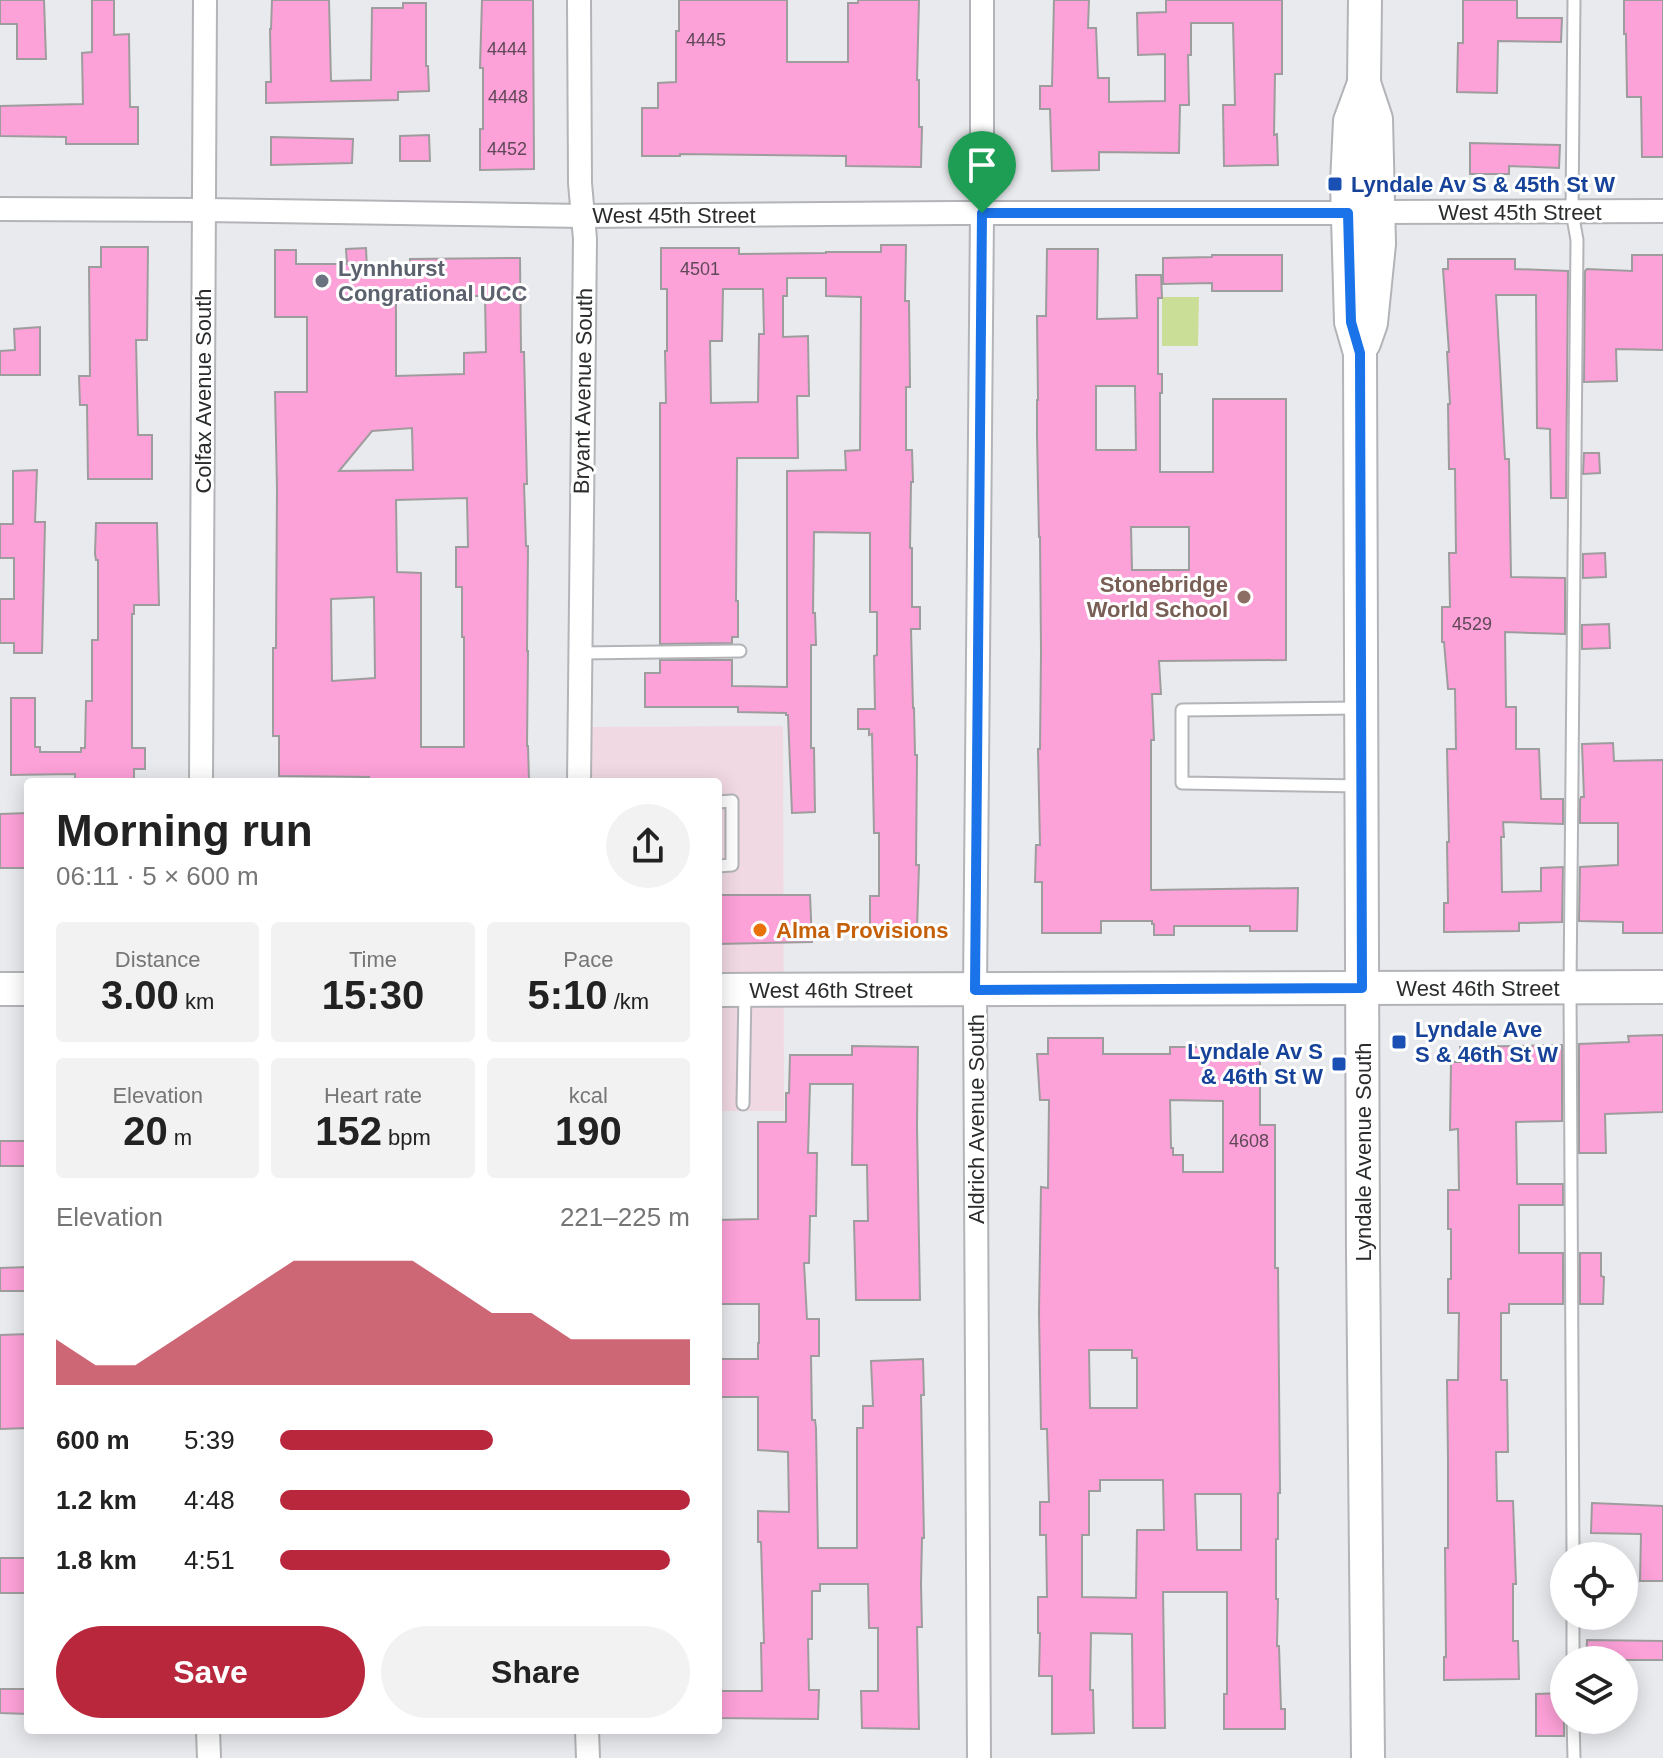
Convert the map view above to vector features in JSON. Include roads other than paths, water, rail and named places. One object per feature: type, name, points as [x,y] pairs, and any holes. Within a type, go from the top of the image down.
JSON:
[{"type":"main road","name":"Lyndale Avenue South","points":[[1365,0],[1364,83],[1350,121],[1347,183],[1379,244],[1371,323],[1360,353],[1368,1758]]},
{"type":"main road","name":"West 46th Street","points":[[731,990],[1663,987]]},
{"type":"main road","points":[[0,989],[24,989]]},
{"type":"street","name":"Colfax Avenue South","points":[[201,778],[205,0]]},
{"type":"street","name":"Bryant Avenue South","points":[[579,0],[582,216],[585,239],[579,778]]},
{"type":"street","name":"Aldrich Avenue South","points":[[979,1758],[975,990],[982,0]]},
{"type":"street","name":"West 45th Street","points":[[0,209],[582,216],[1663,211]]},
{"type":"street","points":[[208,1734],[209,1758]]},
{"type":"street","points":[[587,1734],[588,1758]]},
{"type":"lane","points":[[1573,1542],[1570,988],[1577,240],[1572,212],[1574,0]]},
{"type":"lane","points":[[580,653],[740,651]]},
{"type":"lane","points":[[1361,708],[1182,710],[1182,783],[1361,786]]},
{"type":"lane","points":[[722,802],[732,801],[732,865],[722,866]]},
{"type":"lane","points":[[731,990],[743,1104]]},
{"type":"lane","points":[[1573,1734],[1574,1758]]},
{"type":"place","name":"Lyndale Av S & 45th St W","points":[[1335,184]]},
{"type":"place","name":"Lynnhurst Congrational UCC","points":[[322,281]]},
{"type":"place","name":"Stonebridge World School","points":[[1244,597]]},
{"type":"place","name":"Alma Provisions","points":[[760,930]]},
{"type":"place","name":"Lyndale Ave S & 46th St W","points":[[1399,1042]]},
{"type":"place","name":"Lyndale Av S & 46th St W","points":[[1339,1064]]}]
